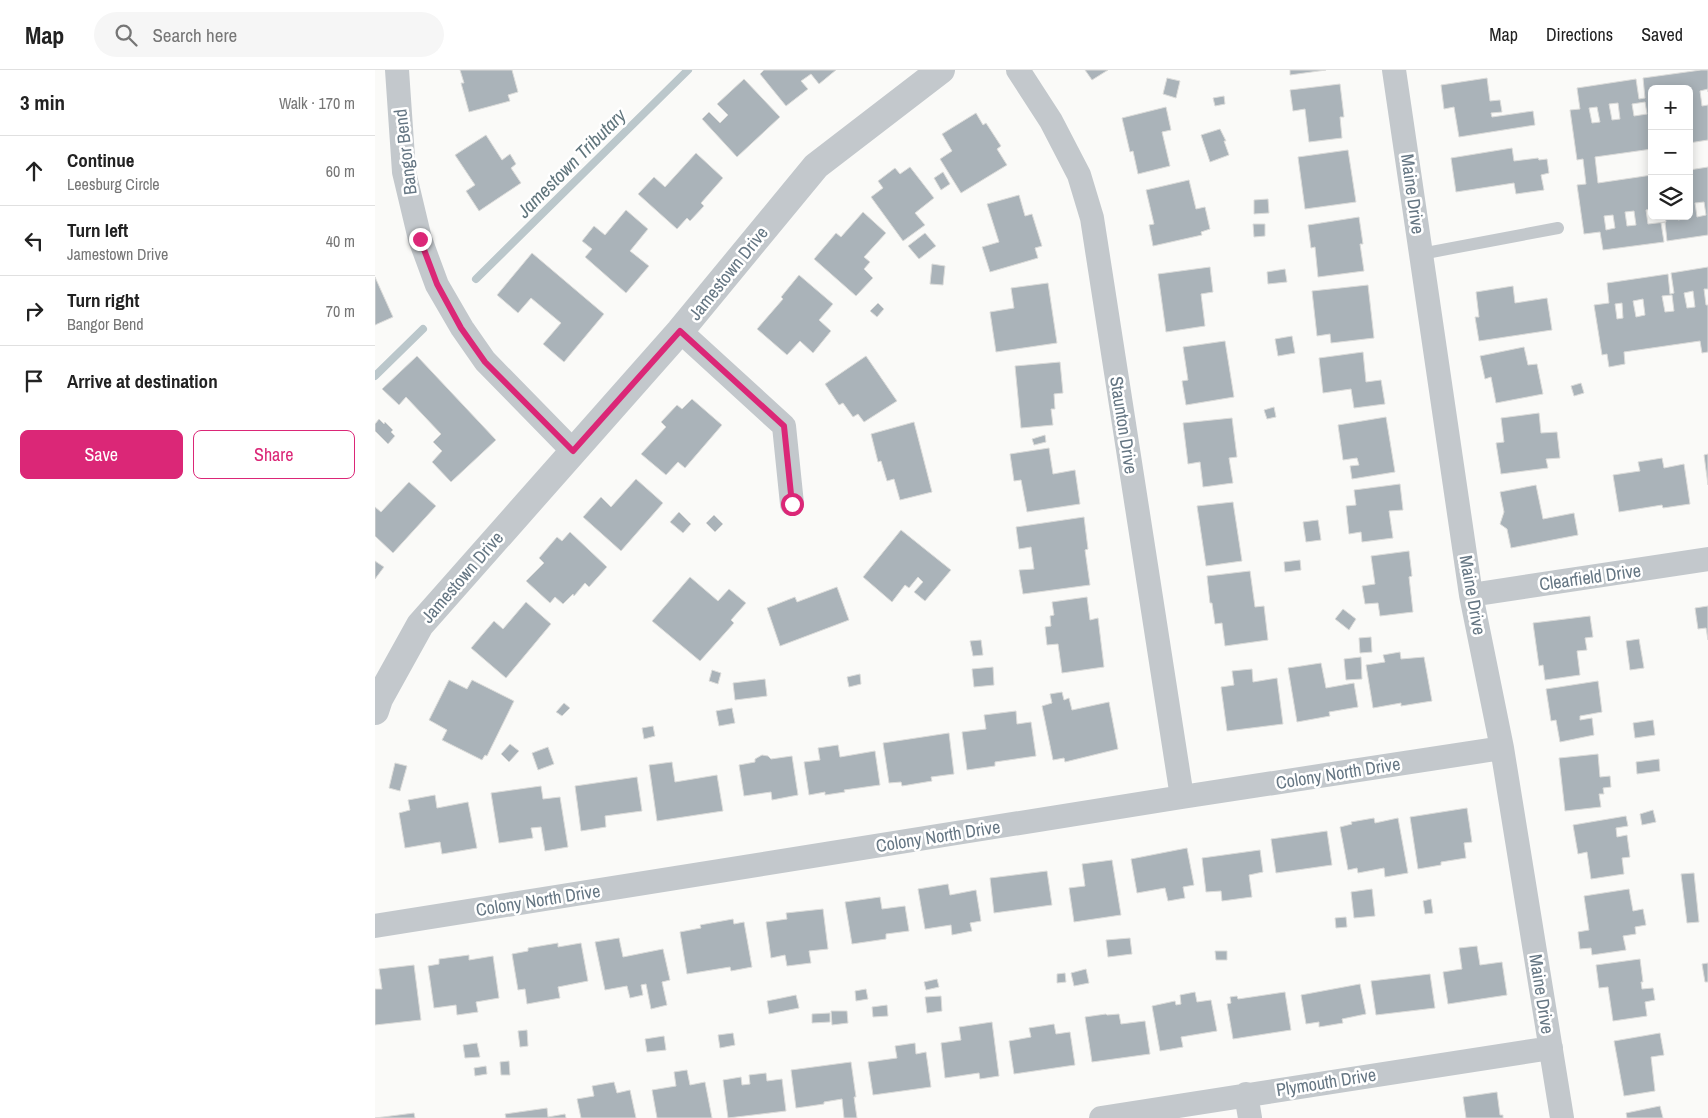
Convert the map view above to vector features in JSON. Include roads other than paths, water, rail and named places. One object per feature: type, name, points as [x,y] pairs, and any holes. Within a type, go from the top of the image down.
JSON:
[{"type":"street","name":"Bangor Bend","points":[[397,70],[404,172],[420,239],[437,284],[461,328],[485,362],[573,451]]},
{"type":"street","name":"Jamestown Drive","points":[[376,702],[419,625],[680,331],[816,166],[941,70]]},
{"type":"street","name":"Staunton Drive","points":[[1018,70],[1051,121],[1079,174],[1092,218],[1182,797]]},
{"type":"street","name":"Maine Drive","points":[[1394,70],[1471,594],[1502,748],[1563,1118]]},
{"type":"street","points":[[680,331],[784,426],[792,504]]},
{"type":"street","name":"Clearfield Drive","points":[[1471,594],[1708,559]]},
{"type":"street","name":"Colony North Drive","points":[[375,926],[1182,797],[1502,748]]},
{"type":"street","name":"Plymouth Drive","points":[[1101,1118],[1551,1048]]},
{"type":"street","points":[[1246,1094],[1250,1118]]},
{"type":"lane","points":[[1421,254],[1558,228]]},
{"type":"waterway","name":"Jamestown Tributary","points":[[476,279],[688,70]]},
{"type":"waterway","name":"Jamestown Tributary","points":[[375,376],[423,329]]}]
